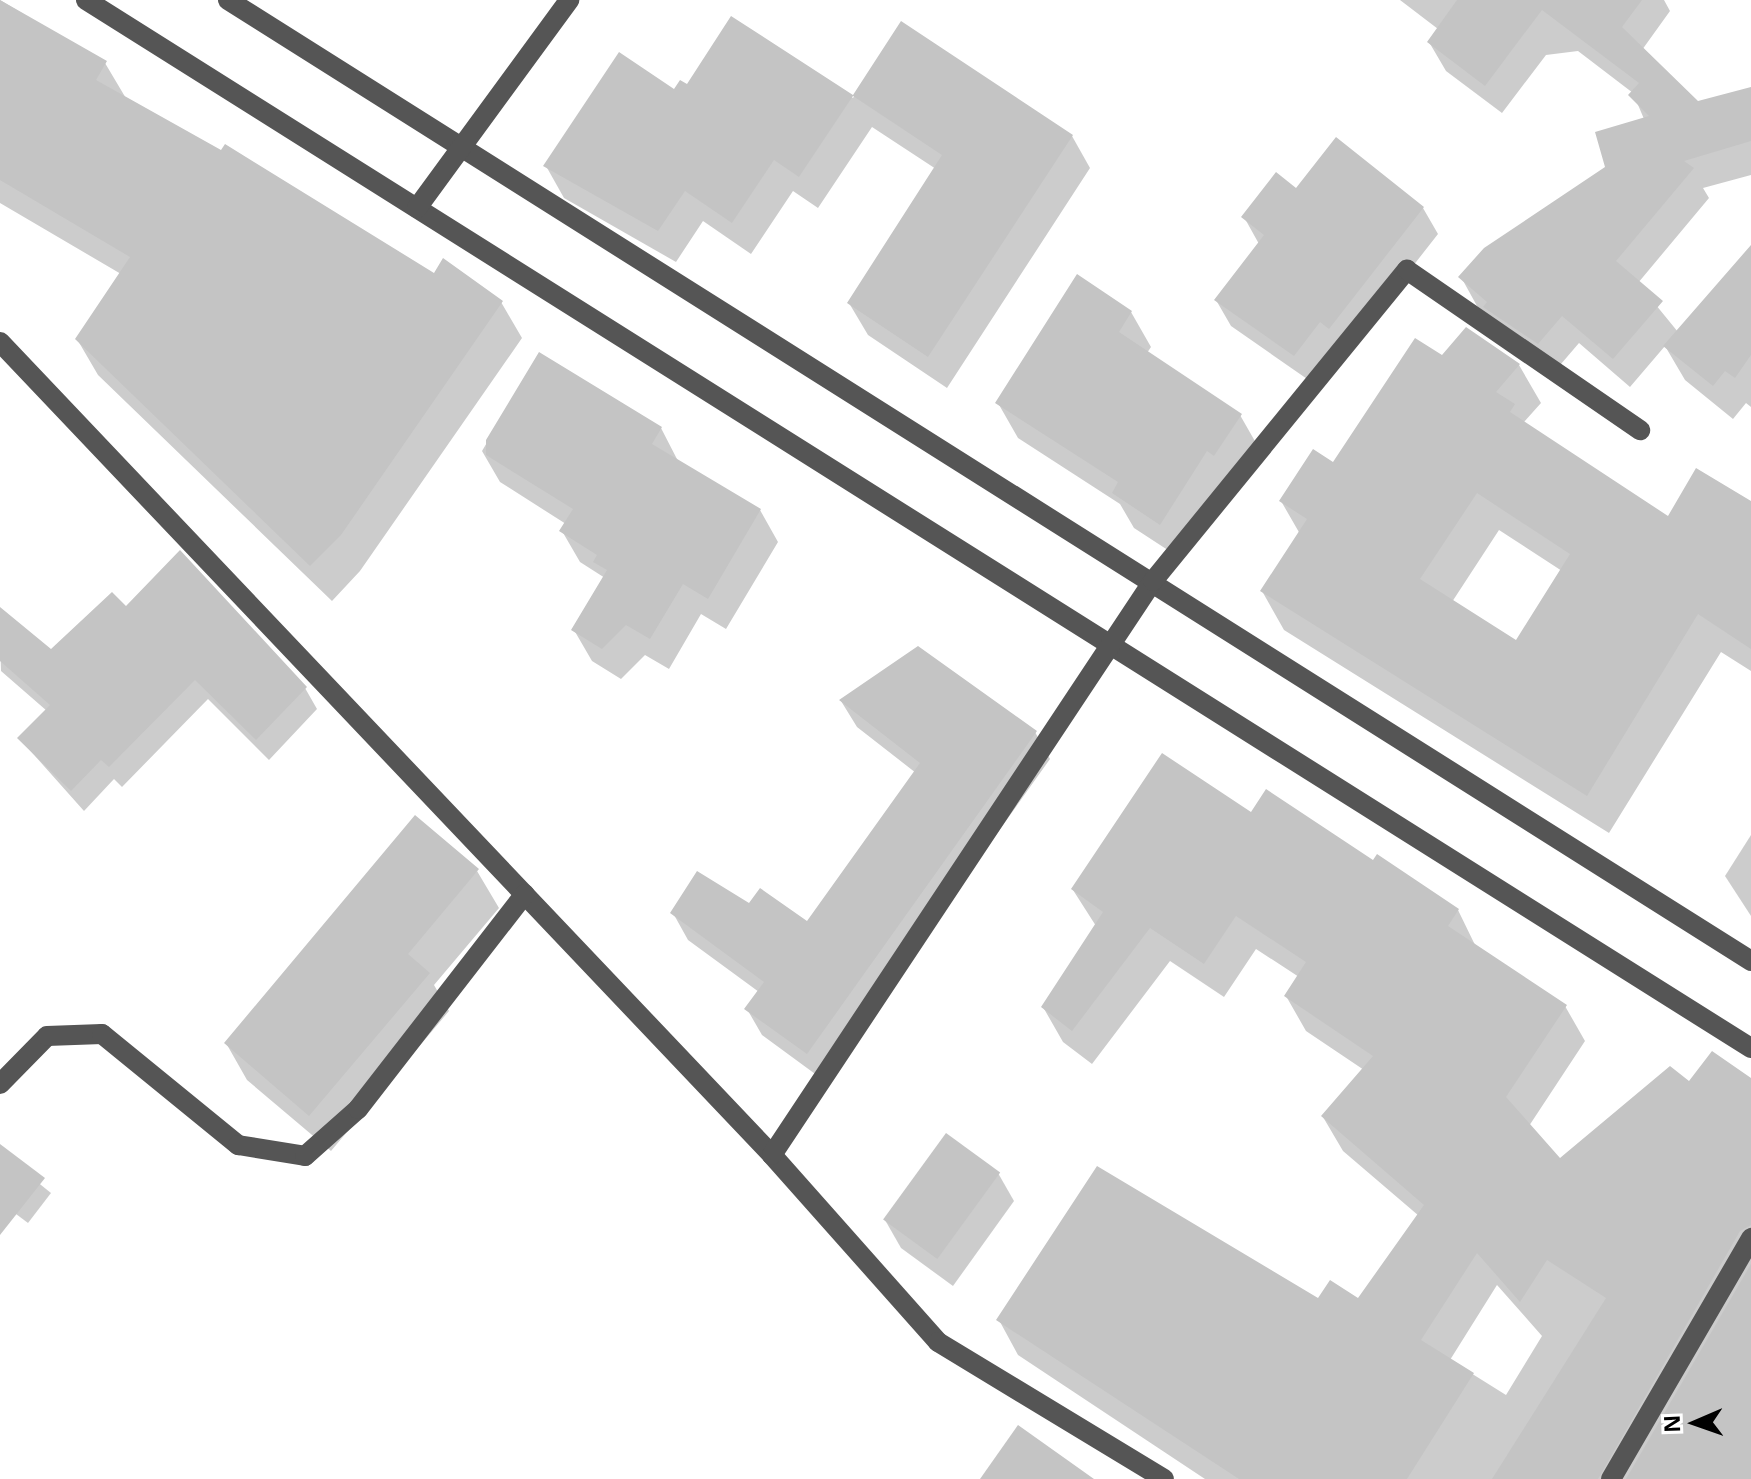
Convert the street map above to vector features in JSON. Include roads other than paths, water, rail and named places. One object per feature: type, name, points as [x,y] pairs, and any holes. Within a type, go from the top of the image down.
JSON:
[{"type":"street","points":[[86,0],[1751,1048]]},
{"type":"street","points":[[228,0],[1751,961]]},
{"type":"street","points":[[417,208],[459,145],[569,0]]},
{"type":"street","points":[[772,1155],[1114,645],[1153,581],[1407,270],[1640,430]]},
{"type":"street","points":[[0,342],[772,1155],[938,1342],[1164,1479]]},
{"type":"street","points":[[0,1084],[47,1036],[102,1034],[238,1145],[305,1156],[358,1109],[525,894]]},
{"type":"street","points":[[1611,1479],[1751,1238]]}]
